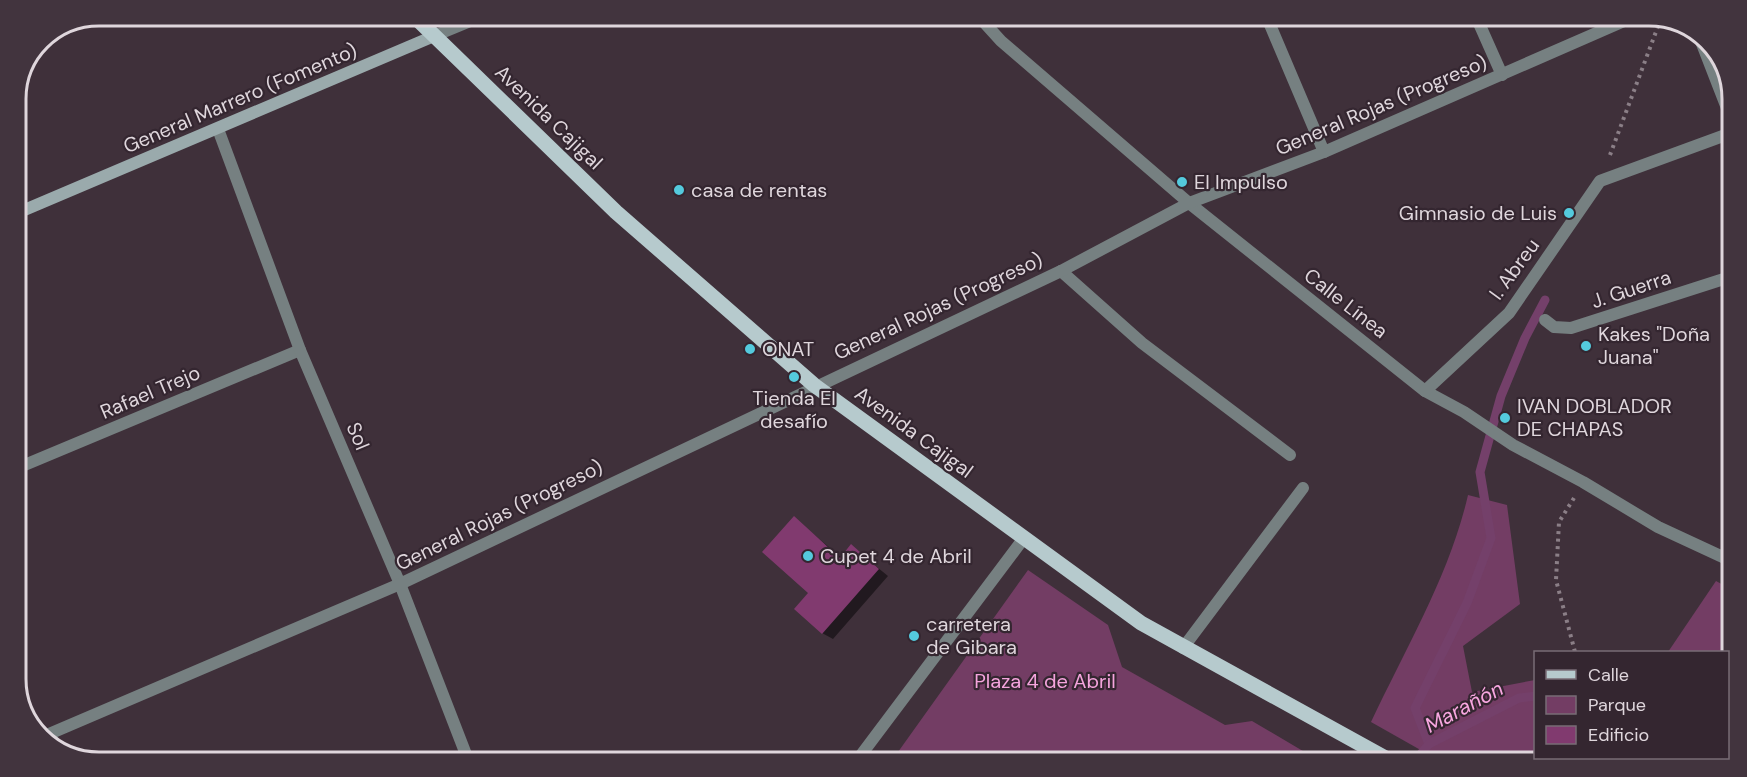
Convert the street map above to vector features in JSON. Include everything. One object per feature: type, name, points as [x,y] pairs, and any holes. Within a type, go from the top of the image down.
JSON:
[{"type":"main road","name":"Avenida Cajigal","points":[[424,26],[616,212],[814,385],[1141,623],[1375,752]]},
{"type":"street","name":"General Marrero (Fomento)","points":[[26,209],[457,26]]},
{"type":"street","name":"Calle Línea","points":[[988,26],[1189,203],[1425,391],[1464,412],[1513,445],[1583,482],[1658,526],[1722,557]]},
{"type":"street","points":[[1271,26],[1324,152]]},
{"type":"street","points":[[1480,26],[1502,75]]},
{"type":"street","name":"General Rojas (Progreso)","points":[[51,733],[400,584],[814,385],[1060,271],[1189,203],[1324,152],[1613,26]]},
{"type":"street","points":[[1706,54],[1721,93]]},
{"type":"street","name":"Sol","points":[[218,129],[300,350],[400,584],[465,752]]},
{"type":"street","points":[[1600,181],[1721,137]]},
{"type":"street","name":"I. Abreu","points":[[1425,391],[1509,313],[1600,181]]},
{"type":"street","points":[[1060,271],[1142,343],[1290,455]]},
{"type":"street","name":"J. Guerra","points":[[1545,320],[1554,327],[1571,328],[1721,280]]},
{"type":"street","name":"Rafael Trejo","points":[[26,464],[300,350]]},
{"type":"street","points":[[1183,648],[1304,489]]},
{"type":"street","points":[[863,752],[1024,538]]},
{"type":"path","points":[[1600,181],[1658,27]]},
{"type":"path","points":[[1575,651],[1556,580],[1559,522],[1583,482]]},
{"type":"green space","points":[[1468,495],[1507,505],[1520,604],[1463,646],[1472,692],[1534,680],[1534,752],[1424,752],[1371,722],[1439,582]]},
{"type":"green space","name":"Plaza 4 de Abril","points":[[1028,570],[1108,625],[1122,667],[1225,725],[1252,721],[1305,752],[898,752]]},
{"type":"green space","points":[[1716,581],[1722,584],[1722,651],[1669,651]]},
{"type":"building","points":[[794,516],[840,558],[851,544],[879,569],[822,634],[794,609],[808,593],[762,552]]},
{"type":"waterway","points":[[1429,744],[1415,708],[1467,603],[1491,538],[1480,472],[1501,396],[1525,338],[1545,300]]},
{"type":"waterway","name":"Marañón","points":[[1422,752],[1429,744],[1519,698],[1534,696]]},
{"type":"place","name":"El Impulso","points":[[1182,182]]},
{"type":"place","name":"casa de rentas","points":[[679,190]]},
{"type":"place","name":"Gimnasio de Luis","points":[[1569,213]]},
{"type":"place","name":"Kakes \"Doña Juana\"","points":[[1586,346]]},
{"type":"place","name":"ONAT","points":[[750,349]]},
{"type":"place","name":"Tienda El desafío","points":[[794,377]]},
{"type":"place","name":"IVAN DOBLADOR DE CHAPAS","points":[[1505,418]]},
{"type":"place","name":"Cupet 4 de Abril","points":[[808,556]]},
{"type":"place","name":"carretera de Gibara","points":[[914,636]]}]
